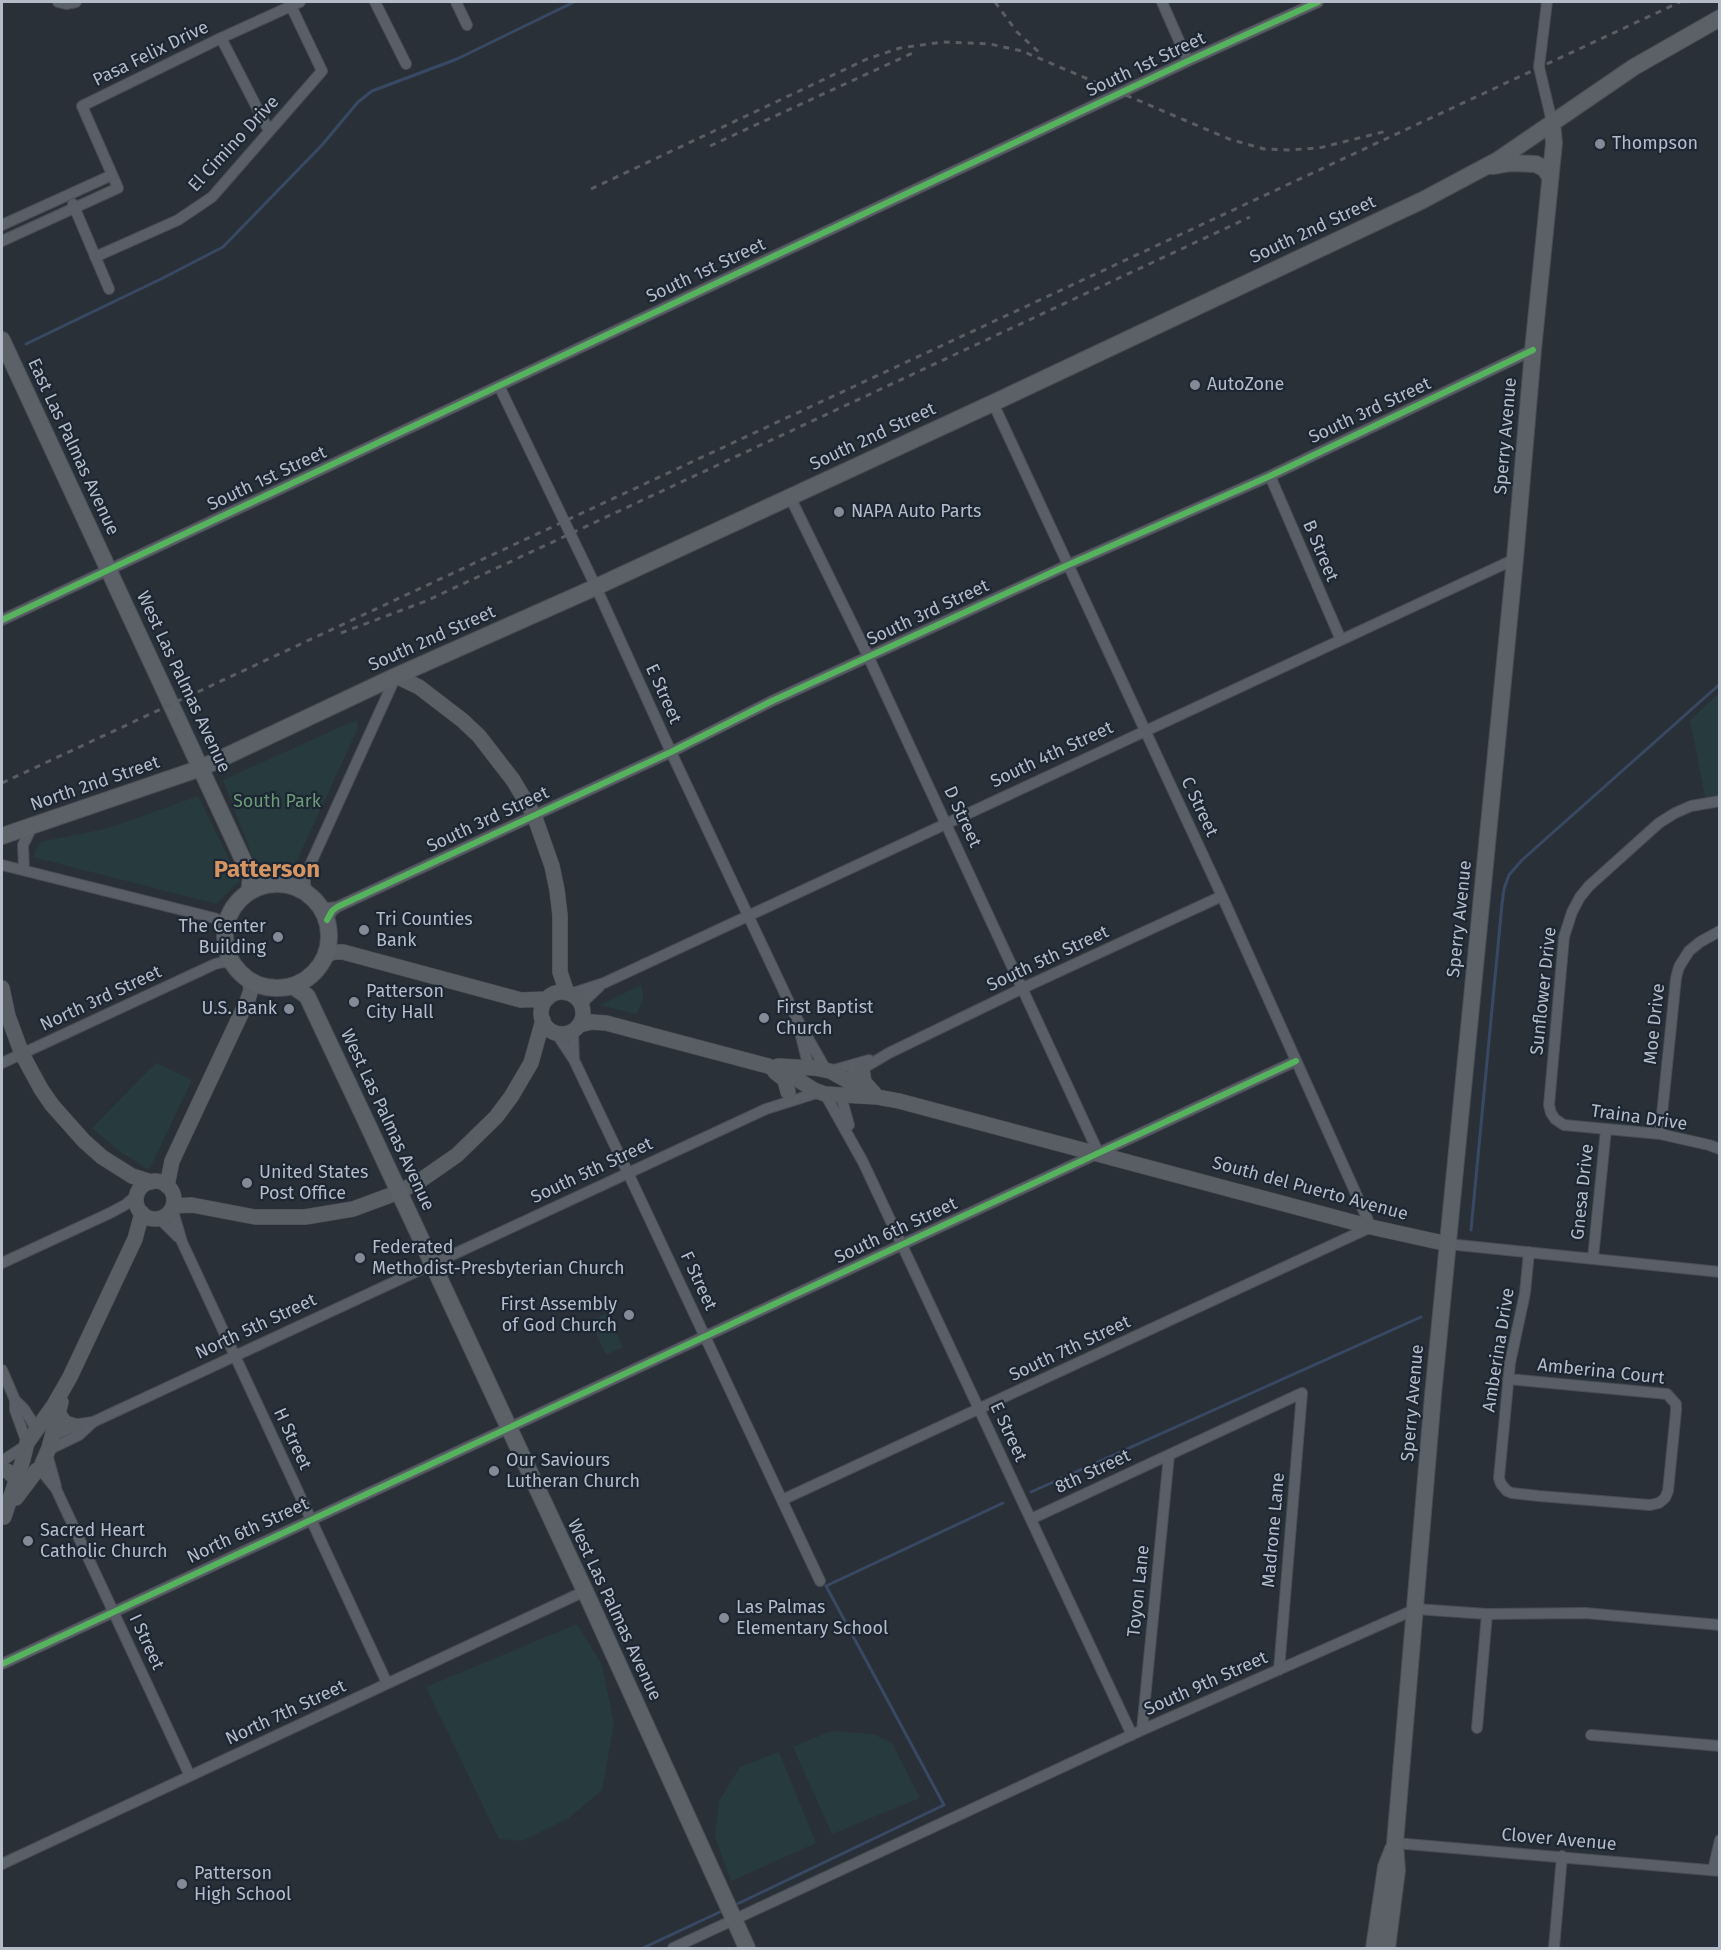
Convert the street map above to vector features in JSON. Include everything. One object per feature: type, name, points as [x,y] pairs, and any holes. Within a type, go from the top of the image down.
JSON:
[{"type":"main road","name":"South 2nd Street","points":[[201,768],[396,676],[596,587],[993,403],[1423,200],[1498,160],[1634,67],[1719,18]]},
{"type":"main road","name":"Sperry Avenue","points":[[1387,1948],[1397,1870],[1395,1843],[1448,1244],[1554,143],[1552,122]]},
{"type":"main road","points":[[1470,176],[1489,167],[1521,162],[1541,166],[1550,177]]},
{"type":"main road","name":"East Las Palmas Avenue","points":[[2,340],[109,570]]},
{"type":"main road","name":"West Las Palmas Avenue","points":[[109,570],[255,885]]},
{"type":"main road","name":"North 2nd Street","points":[[2,836],[201,768]]},
{"type":"main road","points":[[255,885],[290,885],[323,907],[329,939],[325,956],[303,987],[274,989],[257,985],[237,971],[229,958],[222,921],[235,904],[255,885]]},
{"type":"main road","name":"West Las Palmas Avenue","points":[[303,987],[585,1591],[747,1948]]},
{"type":"main road","name":"Sperry Avenue","points":[[1374,1948],[1386,1867],[1395,1843]]},
{"type":"street","points":[[59,2],[66,4],[76,2]]},
{"type":"street","points":[[375,2],[406,64]]},
{"type":"street","points":[[456,2],[467,25]]},
{"type":"street","points":[[1162,2],[1188,61]]},
{"type":"street","name":"South 1st Street","points":[[2,620],[1188,61],[1318,2]]},
{"type":"street","name":"Sperry Avenue","points":[[1547,2],[1539,67],[1552,122]]},
{"type":"street","name":"Pasa Felix Drive","points":[[112,175],[82,106],[296,4]]},
{"type":"street","name":"El Cimino Drive","points":[[95,257],[178,220],[212,197],[322,71],[296,4]]},
{"type":"street","points":[[221,38],[269,132]]},
{"type":"street","points":[[2,225],[112,175],[118,188],[2,241]]},
{"type":"street","points":[[68,194],[109,289]]},
{"type":"street","name":"South 3rd Street","points":[[323,907],[534,815],[671,752],[771,701],[1068,565],[1270,476],[1533,350]]},
{"type":"street","name":"E Street","points":[[499,386],[596,587],[796,1017],[828,1070]]},
{"type":"street","name":"C Street","points":[[993,403],[1222,896],[1371,1227]]},
{"type":"street","name":"B Street","points":[[1270,476],[1341,640]]},
{"type":"street","name":"D Street","points":[[790,497],[946,822],[1099,1154]]},
{"type":"street","name":"South 4th Street","points":[[563,1008],[604,983],[748,915],[1515,559]]},
{"type":"street","points":[[2,988],[10,1022],[22,1054],[41,1089],[91,1148],[126,1173],[161,1185],[198,1206],[245,1216],[304,1217],[353,1209],[399,1192],[438,1170],[479,1135],[511,1097],[534,1054],[563,1008],[557,890],[552,866],[534,815],[513,780],[478,736],[462,720],[419,687],[396,676],[305,876],[300,882],[290,885]]},
{"type":"street","name":"Sunflower Drive","points":[[1555,1119],[1549,1106],[1563,937],[1572,912],[1588,886],[1659,823],[1691,806],[1719,801]]},
{"type":"street","points":[[24,870],[23,845],[32,826]]},
{"type":"street","points":[[2,865],[222,921]]},
{"type":"street","points":[[305,876],[305,885],[323,907]]},
{"type":"street","name":"South 5th Street","points":[[844,1088],[862,1069],[889,1053],[1222,896]]},
{"type":"street","name":"Moe Drive","points":[[1660,1134],[1679,967],[1689,951],[1716,932]]},
{"type":"street","points":[[329,939],[335,947],[344,952],[521,1000],[563,1008]]},
{"type":"street","points":[[325,956],[334,952],[344,952]]},
{"type":"street","name":"North 3rd Street","points":[[2,1063],[215,964],[223,958],[229,958]]},
{"type":"street","points":[[161,1185],[165,1172],[251,990],[257,985]]},
{"type":"street","points":[[534,1054],[544,1041],[556,1033],[547,1028],[563,1008]]},
{"type":"street","name":"South del Puerto Avenue","points":[[563,1008],[592,1022],[606,1023],[763,1065],[806,1075],[828,1070],[844,1088],[1371,1227],[1448,1244],[1719,1272]]},
{"type":"street","name":"F Street","points":[[563,1008],[574,1060]]},
{"type":"street","name":"E Street","points":[[796,1017],[806,1075]]},
{"type":"street","name":"F Street","points":[[556,1033],[574,1060],[820,1581]]},
{"type":"street","name":"South 5th Street","points":[[828,1070],[889,1053]]},
{"type":"street","name":"South 6th Street","points":[[508,1427],[1296,1061]]},
{"type":"street","points":[[763,1065],[785,1080],[788,1092]]},
{"type":"street","points":[[862,1069],[864,1082],[876,1093]]},
{"type":"street","name":"South del Puerto Avenue","points":[[806,1075],[822,1093],[844,1088],[876,1093],[898,1101]]},
{"type":"street","name":"South 5th Street","points":[[766,1108],[806,1075]]},
{"type":"street","name":"E Street","points":[[844,1088],[854,1142]]},
{"type":"street","name":"E Street","points":[[822,1093],[854,1142],[1031,1519],[1137,1732]]},
{"type":"street","name":"South 5th Street","points":[[433,1263],[766,1108],[822,1093]]},
{"type":"street","name":"Traina Drive","points":[[1555,1119],[1564,1125],[1660,1134],[1719,1149]]},
{"type":"street","name":"Gnesa Drive","points":[[1593,1258],[1605,1129]]},
{"type":"street","points":[[126,1173],[138,1193],[137,1204],[141,1212],[135,1239]]},
{"type":"street","points":[[2,1263],[125,1205],[142,1186],[161,1185],[174,1198],[172,1207],[166,1215],[144,1227],[135,1239],[70,1377],[46,1438],[38,1470],[3,1520]]},
{"type":"street","points":[[172,1207],[198,1206]]},
{"type":"street","name":"H Street","points":[[172,1207],[182,1242],[387,1683]]},
{"type":"street","points":[[110,1213],[127,1210],[141,1212],[150,1218],[158,1218]]},
{"type":"street","name":"H Street","points":[[158,1218],[182,1242]]},
{"type":"street","name":"South 7th Street","points":[[782,1500],[1371,1227]]},
{"type":"street","name":"Amberina Drive","points":[[1503,1487],[1499,1478],[1508,1379],[1513,1341],[1525,1293],[1529,1252]]},
{"type":"street","name":"North 5th Street","points":[[46,1438],[75,1426],[93,1422],[433,1263]]},
{"type":"street","name":"I Street","points":[[2,1370],[15,1400],[46,1438],[56,1489],[190,1776]]},
{"type":"street","points":[[17,1480],[2,1468],[46,1438],[58,1413],[70,1377]]},
{"type":"street","name":"Amberina Court","points":[[1503,1487],[1512,1493],[1539,1496],[1650,1505],[1659,1503],[1668,1491],[1676,1411],[1673,1398],[1664,1392],[1508,1379]]},
{"type":"street","name":"8th Street","points":[[1031,1519],[1302,1393]]},
{"type":"street","name":"Madrone Lane","points":[[1279,1670],[1302,1393]]},
{"type":"street","name":"I Street","points":[[15,1400],[24,1453]]},
{"type":"street","points":[[58,1413],[64,1423],[75,1426]]},
{"type":"street","name":"North 5th Street","points":[[46,1438],[79,1434],[93,1422]]},
{"type":"street","name":"North 6th Street","points":[[2,1664],[508,1427]]},
{"type":"street","points":[[2,1461],[24,1453]]},
{"type":"street","points":[[24,1453],[29,1469],[38,1470]]},
{"type":"street","points":[[3,1520],[24,1453]]},
{"type":"street","name":"Toyon Lane","points":[[1137,1732],[1169,1455]]},
{"type":"street","name":"I Street","points":[[38,1470],[56,1489]]},
{"type":"street","name":"North 7th Street","points":[[2,1864],[585,1591]]},
{"type":"street","name":"South 9th Street","points":[[673,1948],[1137,1732],[1416,1609],[1487,1614],[1585,1613],[1719,1625]]},
{"type":"street","points":[[1477,1728],[1487,1614]]},
{"type":"street","points":[[1591,1735],[1719,1746]]},
{"type":"street","points":[[1716,1870],[1719,1840]]},
{"type":"street","name":"Clover Avenue","points":[[1395,1843],[1716,1870]]},
{"type":"street","points":[[1554,1948],[1563,1856]]},
{"type":"green space","points":[[1719,693],[1719,798],[1705,797],[1690,720]]},
{"type":"green space","name":"South Park","points":[[356,720],[358,728],[293,869],[258,871],[223,780]]},
{"type":"green space","points":[[198,796],[240,881],[216,904],[33,857],[40,842],[109,828]]},
{"type":"green space","points":[[641,985],[643,1000],[636,1014],[600,1005]]},
{"type":"green space","points":[[156,1063],[192,1080],[149,1170],[119,1151],[92,1128]]},
{"type":"green space","points":[[607,1313],[623,1347],[606,1355],[590,1321]]},
{"type":"green space","points":[[577,1624],[602,1665],[614,1724],[602,1790],[569,1818],[522,1841],[499,1839],[426,1687]]},
{"type":"green space","points":[[831,1731],[873,1734],[892,1743],[920,1798],[832,1834],[793,1747]]},
{"type":"green space","points":[[779,1752],[816,1843],[731,1881],[715,1837],[719,1801],[740,1767]]},
{"type":"waterway","points":[[26,344],[223,247],[322,145],[358,102],[372,91],[457,59],[574,2]]},
{"type":"waterway","points":[[1471,1230],[1502,904],[1509,875],[1522,860],[1720,684]]},
{"type":"waterway","points":[[1031,1492],[1421,1317]]},
{"type":"waterway","points":[[733,1906],[944,1805],[826,1586],[1003,1503]]},
{"type":"waterway","points":[[643,1948],[724,1910]]},
{"type":"railway","points":[[995,2],[1017,32],[1042,55]]},
{"type":"railway","points":[[2,783],[1680,2]]},
{"type":"railway","points":[[591,189],[867,59],[900,48],[943,42],[990,44],[1022,51],[1229,139],[1264,149],[1319,148],[1387,131]]},
{"type":"railway","points":[[710,146],[917,51]]},
{"type":"railway","points":[[341,633],[426,601],[1250,217]]},
{"type":"cycle path","points":[[2,620],[1188,61],[1318,2]]},
{"type":"cycle path","points":[[327,920],[337,907],[671,752],[772,701],[1068,565],[1270,476],[1533,350]]},
{"type":"cycle path","points":[[2,1664],[1296,1061]]},
{"type":"place","name":"Thompson","points":[[1600,144]]},
{"type":"place","name":"AutoZone","points":[[1195,385]]},
{"type":"place","name":"NAPA Auto Parts","points":[[839,512]]},
{"type":"place","name":"Tri Counties Bank","points":[[364,930]]},
{"type":"place","name":"The Center Building","points":[[278,937]]},
{"type":"place","name":"Patterson City Hall","points":[[354,1002]]},
{"type":"place","name":"U.S. Bank","points":[[289,1009]]},
{"type":"place","name":"First Baptist Church","points":[[764,1018]]},
{"type":"place","name":"United States Post Office","points":[[247,1183]]},
{"type":"place","name":"Federated Methodist-Presbyterian Church","points":[[360,1258]]},
{"type":"place","name":"First Assembly of God Church","points":[[629,1315]]},
{"type":"place","name":"Our Saviours Lutheran Church","points":[[494,1471]]},
{"type":"place","name":"Sacred Heart Catholic Church","points":[[28,1541]]},
{"type":"place","name":"Las Palmas Elementary School","points":[[724,1618]]},
{"type":"place","name":"Patterson High School","points":[[182,1884]]},
{"type":"district","name":"Patterson","points":[[267,870]]}]
